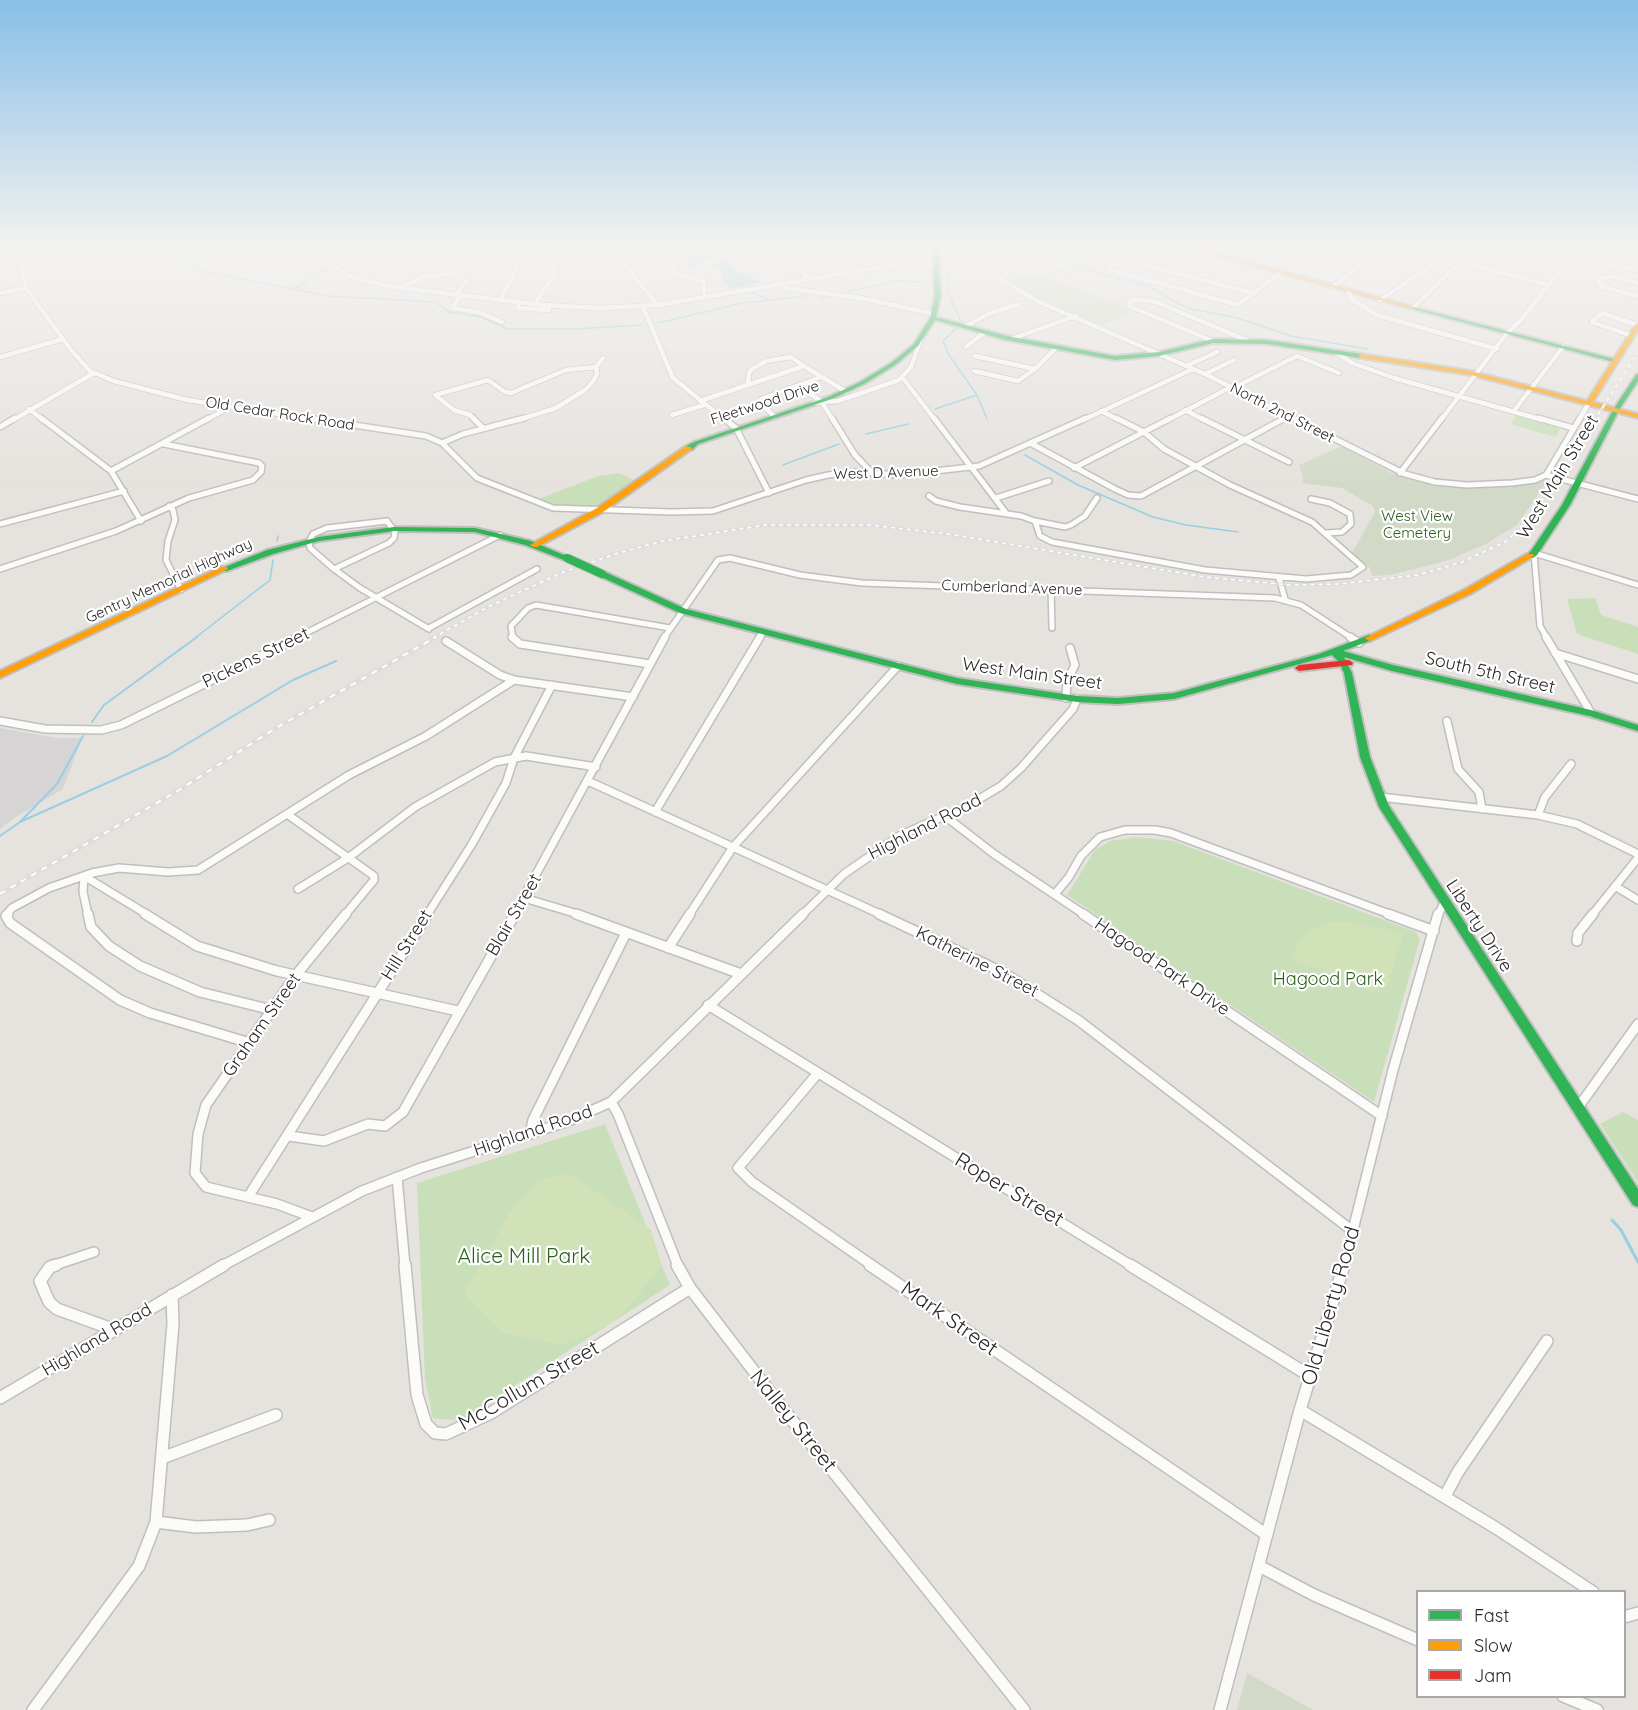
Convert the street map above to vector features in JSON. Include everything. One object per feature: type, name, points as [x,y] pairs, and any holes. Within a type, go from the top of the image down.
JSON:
[{"type":"main road","name":"Fleetwood Drive","points":[[534,545],[600,510],[635,487],[679,453],[702,440],[820,403],[845,391],[893,364],[921,339],[928,326]]},
{"type":"main road","points":[[962,326],[1011,339],[1115,358],[1215,347],[1246,340],[1477,375],[1638,416]]},
{"type":"main road","points":[[1481,326],[1616,361]]},
{"type":"main road","points":[[1589,403],[1638,326]]},
{"type":"main road","name":"West Main Street","points":[[534,545],[683,611],[898,666],[992,688],[1071,699],[1149,699],[1174,696],[1359,643],[1467,592],[1534,553],[1578,483],[1616,410],[1638,376]]},
{"type":"main road","name":"Gentry Memorial Highway","points":[[0,675],[254,558],[309,542],[394,529],[475,530],[534,545]]},
{"type":"main road","name":"South 5th Street","points":[[1334,652],[1591,712],[1638,728]]},
{"type":"main road","name":"Liberty Drive","points":[[1334,652],[1344,663],[1365,757],[1380,797],[1394,825],[1638,1201]]},
{"type":"main road","points":[[1262,672],[1370,662]]},
{"type":"street","name":"Old Cedar Rock Road","points":[[53,326],[82,364],[94,373],[163,394],[230,407],[417,434],[442,443],[477,478],[486,483],[542,506],[600,510]]},
{"type":"street","points":[[652,326],[673,378],[736,428],[769,493]]},
{"type":"street","points":[[1011,339],[1048,326]]},
{"type":"street","name":"North 2nd Street","points":[[1097,326],[1205,374],[1400,472],[1435,482],[1467,485],[1512,483],[1535,480],[1546,475],[1638,499]]},
{"type":"street","points":[[1171,326],[1215,347]]},
{"type":"street","points":[[1212,326],[1246,340]]},
{"type":"street","points":[[1411,326],[1497,349]]},
{"type":"street","points":[[1400,472],[1515,326]]},
{"type":"street","points":[[1603,326],[1632,336]]},
{"type":"street","points":[[966,347],[985,332]]},
{"type":"street","points":[[0,357],[63,339]]},
{"type":"street","points":[[820,403],[862,394],[902,377],[911,367],[921,339]]},
{"type":"street","points":[[1186,366],[1215,347]]},
{"type":"street","points":[[1514,412],[1563,347]]},
{"type":"street","points":[[974,371],[1018,381],[1035,369],[1056,348]]},
{"type":"street","points":[[1335,352],[1341,358],[1377,373],[1573,428]]},
{"type":"street","points":[[975,356],[1035,369]]},
{"type":"street","points":[[1074,468],[1185,410],[1297,356],[1340,373]]},
{"type":"street","points":[[748,384],[749,373],[752,369],[766,361],[791,357],[845,391]]},
{"type":"street","points":[[442,443],[483,428],[556,408],[592,383],[597,374],[596,367],[603,358]]},
{"type":"street","points":[[1205,374],[1234,360]]},
{"type":"street","points":[[672,415],[748,384],[804,366]]},
{"type":"street","points":[[483,428],[470,415],[454,410],[435,396],[488,380],[505,392],[511,393],[566,370],[596,367]]},
{"type":"street","name":"West D Avenue","points":[[600,510],[713,511],[822,476],[853,472],[900,475],[973,467],[1032,444],[1193,369]]},
{"type":"street","points":[[0,427],[94,373]]},
{"type":"street","points":[[774,416],[760,403],[761,399],[821,377]]},
{"type":"street","points":[[902,377],[1006,513]]},
{"type":"street","points":[[807,392],[820,403],[855,455],[872,473]]},
{"type":"street","points":[[1546,475],[1589,403]]},
{"type":"street","points":[[111,471],[230,407]]},
{"type":"street","points":[[29,409],[111,471],[141,520]]},
{"type":"street","points":[[1185,410],[1290,462]]},
{"type":"street","points":[[1035,521],[1040,536],[1062,545],[1205,570],[1279,578],[1322,578],[1351,575],[1363,567],[1326,533],[1300,516],[1260,500],[1164,449],[1144,432],[1101,411]]},
{"type":"street","points":[[1032,444],[1115,489],[1137,496],[1289,416]]},
{"type":"street","points":[[0,569],[141,520],[189,498],[253,480],[259,476],[262,466],[251,461],[164,444]]},
{"type":"street","points":[[996,498],[1049,481]]},
{"type":"street","points":[[0,524],[124,491]]},
{"type":"street","points":[[929,496],[936,501],[960,507],[1006,513],[1065,527],[1084,516],[1097,498]]},
{"type":"street","points":[[1311,500],[1330,503],[1350,514],[1351,524],[1342,532],[1326,533]]},
{"type":"street","points":[[169,507],[173,510],[175,520],[168,541],[166,560],[181,590]]},
{"type":"street","points":[[334,569],[389,543],[394,538],[394,529]]},
{"type":"street","name":"Pickens Street","points":[[0,721],[45,729],[69,730],[101,730],[121,725],[500,535]]},
{"type":"street","points":[[309,542],[310,548],[334,569],[376,598],[429,628],[537,569]]},
{"type":"street","points":[[1591,712],[1540,626],[1534,553],[1638,585]]},
{"type":"street","name":"Cumberland Avenue","points":[[683,611],[715,562],[726,558],[800,575],[842,581],[1286,599],[1309,610],[1359,643]]},
{"type":"street","points":[[1279,578],[1286,599]]},
{"type":"street","points":[[1051,588],[1052,628]]},
{"type":"street","points":[[650,664],[520,644],[512,638],[511,626],[528,608],[536,605],[670,628]]},
{"type":"street","name":"Blair Street","points":[[289,1136],[324,1141],[368,1124],[385,1126],[403,1112],[458,1011],[524,898],[670,628],[683,611]]},
{"type":"street","points":[[656,812],[763,632]]},
{"type":"street","points":[[446,641],[500,675],[514,680],[633,697]]},
{"type":"street","points":[[1070,648],[1075,665],[1067,681],[1071,699]]},
{"type":"street","points":[[1555,652],[1638,679]]},
{"type":"street","points":[[668,948],[733,847],[898,666]]},
{"type":"street","points":[[250,1043],[150,1013],[120,1000],[10,923],[6,916],[21,902],[68,880],[84,876],[119,868],[168,872],[198,870],[365,766],[426,736],[514,680]]},
{"type":"street","name":"Hill Street","points":[[248,1197],[289,1136],[472,844],[506,783],[514,758],[552,685]]},
{"type":"street","name":"Highland Road","points":[[0,1398],[172,1295],[312,1216],[362,1191],[397,1177],[530,1134],[611,1102],[644,1072],[708,1005],[825,891],[881,846],[1001,786],[1021,768],[1073,709],[1071,699]]},
{"type":"street","points":[[1448,721],[1458,769],[1479,792],[1482,809]]},
{"type":"street","points":[[298,889],[348,858],[415,807],[495,762],[526,756],[596,767]]},
{"type":"street","points":[[1538,815],[1545,797],[1571,764]]},
{"type":"street","name":"Katherine Street","points":[[588,781],[1004,973],[1051,1000],[1354,1232]]},
{"type":"street","points":[[1380,797],[1538,815],[1577,824],[1638,856],[1578,933],[1577,941]]},
{"type":"street","name":"Graham Street","points":[[287,814],[368,870],[374,876],[374,880],[296,975],[206,1105],[198,1134],[195,1173],[206,1187],[312,1216]]},
{"type":"street","name":"Hagood Park Drive","points":[[945,816],[971,838],[1382,1116]]},
{"type":"street","points":[[1055,894],[1069,877],[1081,856],[1100,837],[1125,830],[1155,830],[1170,833],[1434,931]]},
{"type":"street","points":[[84,876],[197,946],[296,975],[458,1011]]},
{"type":"street","points":[[84,876],[83,892],[91,927],[109,946],[140,966],[174,982],[200,992],[272,1010]]},
{"type":"street","points":[[1615,886],[1638,900]]},
{"type":"street","points":[[524,898],[741,974]]},
{"type":"street","name":"Old Liberty Road","points":[[1220,1710],[1300,1410],[1354,1232],[1382,1116],[1439,912],[1444,903]]},
{"type":"street","points":[[530,1134],[533,1120],[626,933]]},
{"type":"street","name":"Roper Street","points":[[708,1005],[1310,1376]]},
{"type":"street","points":[[1577,1109],[1638,1024]]},
{"type":"street","name":"Mark Street","points":[[818,1073],[738,1168],[752,1182],[962,1329],[1267,1535]]},
{"type":"street","name":"Nalley Street","points":[[611,1102],[618,1114],[662,1230],[680,1272],[690,1288],[1024,1710]]},
{"type":"street","name":"McCollum Street","points":[[397,1177],[417,1395],[426,1424],[435,1433],[446,1434],[491,1413],[690,1288]]},
{"type":"street","points":[[94,1252],[50,1267],[40,1281],[49,1302],[57,1309],[115,1329]]},
{"type":"street","points":[[33,1710],[139,1566],[156,1522],[173,1324],[172,1295]]},
{"type":"street","points":[[1445,1496],[1458,1472],[1547,1341]]},
{"type":"street","points":[[1300,1410],[1445,1496],[1590,1590]]},
{"type":"street","points":[[162,1458],[276,1414]]},
{"type":"street","points":[[156,1522],[196,1527],[247,1525],[268,1520]]},
{"type":"street","points":[[1259,1566],[1314,1595],[1416,1639]]},
{"type":"street","points":[[1568,1698],[1597,1710]]},
{"type":"shaded area","points":[[0,728],[57,738],[82,738],[63,789],[0,829]]},
{"type":"green space","points":[[1516,415],[1560,429],[1556,437],[1513,425],[1511,423]]},
{"type":"green space","name":"West View Cemetery","points":[[1342,446],[1391,473],[1450,487],[1476,488],[1548,480],[1517,525],[1486,544],[1435,564],[1390,575],[1372,576],[1370,568],[1352,553],[1375,512],[1373,506],[1342,488],[1303,483],[1299,465]]},
{"type":"green space","points":[[619,473],[637,482],[594,509],[548,505],[539,499],[598,476]]},
{"type":"green space","points":[[1595,598],[1601,615],[1638,627],[1638,654],[1577,634],[1567,599]]},
{"type":"green space","name":"Hagood Park","points":[[1137,837],[1173,841],[1416,932],[1420,939],[1374,1102],[1067,895],[1095,850],[1110,841]]},
{"type":"green space","points":[[1345,921],[1403,934],[1388,985],[1371,992],[1291,958],[1301,938],[1311,930],[1327,923]]},
{"type":"green space","points":[[1623,1112],[1638,1120],[1638,1182],[1600,1124]]},
{"type":"green space","name":"Alice Mill Park","points":[[605,1124],[670,1285],[460,1421],[433,1418],[425,1379],[417,1183]]},
{"type":"green space","points":[[570,1174],[651,1230],[662,1266],[617,1320],[562,1345],[504,1333],[464,1294],[511,1211],[539,1180]]},
{"type":"green space","points":[[1247,1673],[1313,1710],[1237,1710]]},
{"type":"waterway","points":[[501,326],[508,329],[628,326]]},
{"type":"waterway","points":[[1260,326],[1291,336],[1368,349]]},
{"type":"waterway","points":[[956,328],[943,341],[949,355],[977,395]]},
{"type":"waterway","points":[[935,409],[977,395]]},
{"type":"waterway","points":[[977,395],[987,419]]},
{"type":"waterway","points":[[866,434],[908,424]]},
{"type":"waterway","points":[[783,465],[839,444]]},
{"type":"waterway","points":[[1025,455],[1078,485],[1153,517],[1186,525],[1238,532]]},
{"type":"waterway","points":[[277,541],[278,536]]},
{"type":"waterway","points":[[195,638],[270,580],[273,560]]},
{"type":"waterway","points":[[92,722],[104,705],[197,637]]},
{"type":"waterway","points":[[20,822],[167,756],[293,680],[336,661]]},
{"type":"waterway","points":[[20,822],[57,784],[83,736]]},
{"type":"waterway","points":[[0,836],[20,822]]},
{"type":"waterway","points":[[1612,1220],[1621,1230],[1638,1262]]},
{"type":"railway","points":[[433,638],[488,607],[561,573],[618,553],[663,541],[766,525],[870,525],[955,535],[1205,577],[1290,585],[1339,584],[1418,575],[1462,562],[1505,542],[1529,521],[1638,353]]},
{"type":"railway","points":[[0,894],[179,790],[276,728],[436,637]]},
{"type":"traffic: fast","points":[[689,448],[696,443],[830,398],[862,383],[893,364],[916,345],[928,326]]},
{"type":"traffic: fast","points":[[961,326],[1006,338],[1115,358],[1159,354],[1213,341],[1267,342],[1361,356]]},
{"type":"traffic: fast","points":[[1482,326],[1616,361]]},
{"type":"traffic: fast","points":[[1530,556],[1566,505],[1616,410],[1638,376]]},
{"type":"traffic: fast","points":[[224,569],[270,552],[319,539],[394,529],[475,530],[528,543],[567,558]]},
{"type":"traffic: fast","points":[[567,558],[602,574]]},
{"type":"traffic: fast","points":[[602,574],[683,611],[957,681],[1077,699],[1118,701],[1174,696],[1322,656],[1369,638]]},
{"type":"traffic: fast","points":[[1334,652],[1343,661],[1348,673],[1365,757],[1384,807],[1638,1201]]},
{"type":"traffic: fast","points":[[1336,652],[1392,668],[1591,713],[1638,728]]},
{"type":"traffic: slow","points":[[1589,403],[1637,326]]},
{"type":"traffic: slow","points":[[1361,356],[1471,373],[1638,416]]},
{"type":"traffic: slow","points":[[534,545],[600,510],[689,448]]},
{"type":"traffic: slow","points":[[1369,638],[1467,592],[1530,556]]},
{"type":"traffic: slow","points":[[0,675],[224,569]]},
{"type":"traffic: jam","points":[[1299,668],[1349,663]]}]
